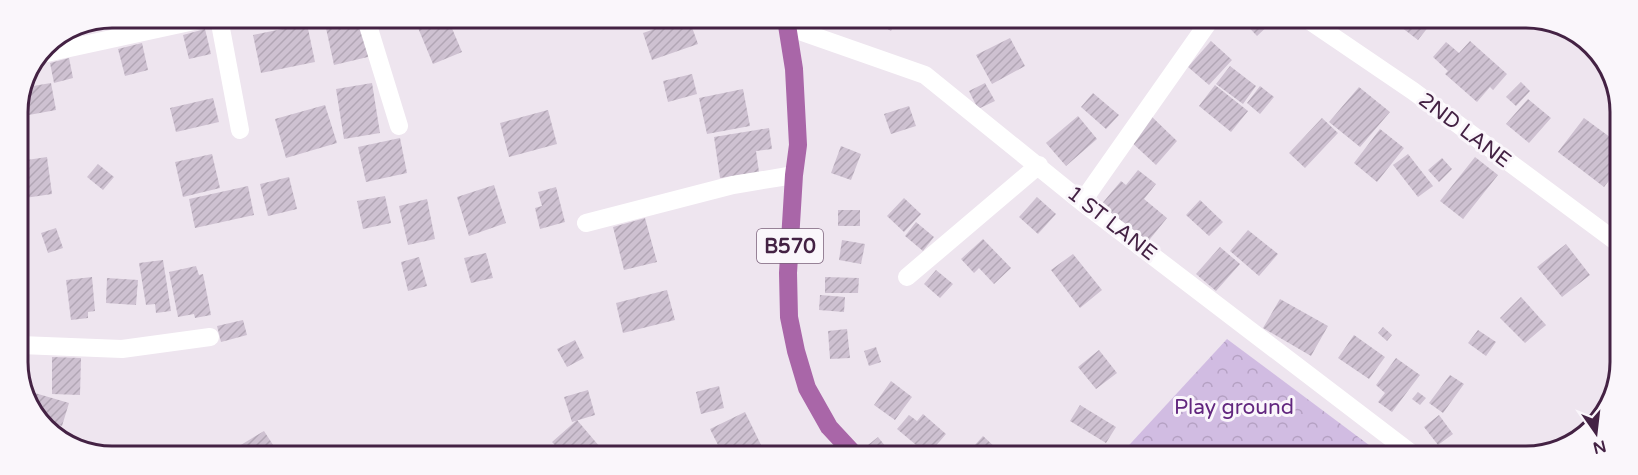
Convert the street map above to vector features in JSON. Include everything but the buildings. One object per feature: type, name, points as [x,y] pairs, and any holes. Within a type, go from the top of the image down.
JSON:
[{"type":"main road","name":"B570","points":[[788,29],[794,69],[798,146],[788,273],[789,317],[807,388],[829,427],[847,446]]},
{"type":"street","points":[[55,51],[157,29]]},
{"type":"street","points":[[221,29],[240,130]]},
{"type":"street","points":[[369,29],[399,126]]},
{"type":"street","name":"1 ST LANE","points":[[803,29],[925,75],[1082,202],[1402,446]]},
{"type":"street","points":[[1082,202],[1204,29]]},
{"type":"street","name":"2ND LANE","points":[[1322,29],[1413,91],[1610,237]]},
{"type":"street","points":[[907,277],[1039,165]]},
{"type":"street","points":[[586,223],[733,185],[794,175]]},
{"type":"street","points":[[29,345],[122,349],[210,337]]},
{"type":"green space","name":"Play ground","points":[[1227,339],[1370,446],[1128,446]]}]
